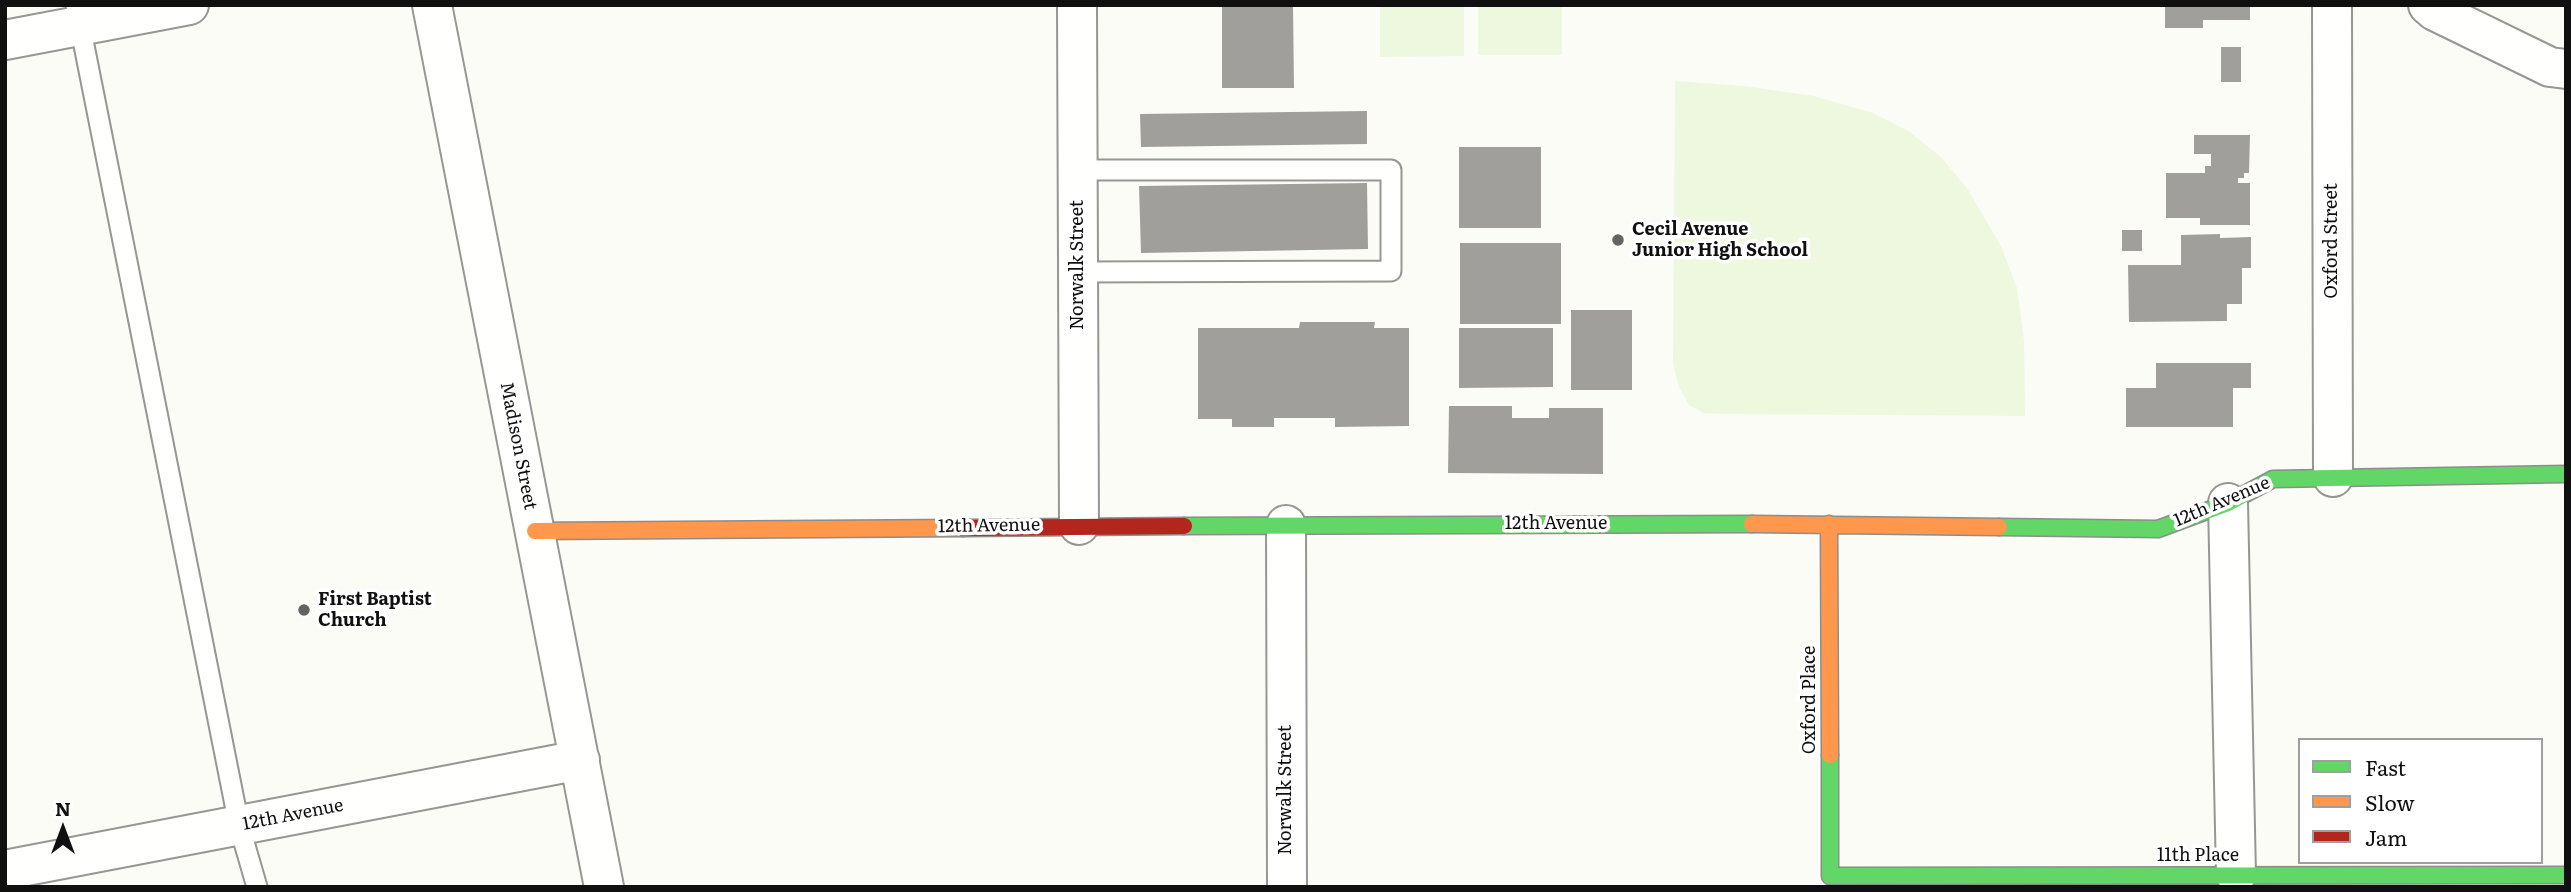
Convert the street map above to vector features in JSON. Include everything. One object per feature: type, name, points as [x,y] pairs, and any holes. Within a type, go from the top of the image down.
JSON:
[{"type":"street","points":[[5,40],[78,15],[189,5]]},
{"type":"street","name":"Madison Street","points":[[432,5],[604,887]]},
{"type":"street","name":"Norwalk Street","points":[[1077,5],[1079,525]]},
{"type":"street","name":"Oxford Street","points":[[2332,5],[2333,477]]},
{"type":"street","points":[[2428,5],[2435,11],[2550,68],[2566,69]]},
{"type":"street","name":"12th Avenue","points":[[535,531],[1079,525],[1829,524],[2158,529],[2228,503],[2273,479],[2566,474]]},
{"type":"street","points":[[2228,503],[2236,875]]},
{"type":"street","name":"Oxford Place","points":[[1823,881],[1829,524]]},
{"type":"street","name":"Norwalk Street","points":[[1286,525],[1287,887]]},
{"type":"street","name":"12th Avenue","points":[[5,870],[580,760]]},
{"type":"street","name":"11th Place","points":[[1823,881],[1986,882],[2236,875],[2566,875]]},
{"type":"lane","points":[[78,15],[239,825],[257,887]]},
{"type":"lane","points":[[1077,170],[1391,170],[1391,271],[1078,272]]},
{"type":"green space","points":[[1380,5],[1464,5],[1464,56],[1380,57]]},
{"type":"green space","points":[[1478,5],[1562,5],[1562,55],[1478,55]]},
{"type":"green space","points":[[1675,81],[1744,86],[1814,96],[1873,113],[1910,132],[1942,158],[1967,188],[2001,246],[2017,288],[2024,340],[2025,416],[1722,414],[1703,413],[1689,405],[1679,387],[1673,364]]},
{"type":"building","points":[[1222,5],[1293,5],[1294,88],[1222,88]]},
{"type":"building","points":[[2165,5],[2250,5],[2250,20],[2203,20],[2203,28],[2165,28]]},
{"type":"building","points":[[2221,47],[2241,47],[2241,82],[2221,82]]},
{"type":"building","points":[[1367,111],[1367,144],[1141,147],[1140,114]]},
{"type":"building","points":[[2194,135],[2250,135],[2249,173],[2244,173],[2244,178],[2238,178],[2238,183],[2250,183],[2250,225],[2200,225],[2200,218],[2166,218],[2166,173],[2205,173],[2205,166],[2211,166],[2211,154],[2194,154]]},
{"type":"building","points":[[1459,147],[1541,147],[1541,228],[1459,228]]},
{"type":"building","points":[[1367,183],[1368,249],[1141,253],[1139,186]]},
{"type":"building","points":[[2122,230],[2142,230],[2142,251],[2122,251]]},
{"type":"building","points":[[2220,234],[2220,238],[2251,237],[2251,268],[2242,268],[2242,304],[2227,304],[2227,321],[2129,322],[2128,265],[2181,265],[2181,235]]},
{"type":"building","points":[[1460,243],[1561,243],[1561,324],[1460,324]]},
{"type":"building","points":[[1571,310],[1632,310],[1632,390],[1571,390]]},
{"type":"building","points":[[1300,322],[1375,322],[1374,328],[1409,328],[1409,426],[1335,427],[1335,418],[1274,418],[1274,427],[1232,427],[1232,419],[1198,419],[1198,328],[1299,328]]},
{"type":"building","points":[[1459,328],[1553,328],[1553,387],[1459,388]]},
{"type":"building","points":[[2156,363],[2251,363],[2251,388],[2233,388],[2233,427],[2126,427],[2126,388],[2156,388]]},
{"type":"building","points":[[1449,406],[1512,406],[1512,418],[1549,418],[1549,408],[1603,408],[1603,474],[1448,473]]},
{"type":"traffic: fast","points":[[1999,527],[2158,529],[2228,503],[2273,479],[2566,474]]},
{"type":"traffic: fast","points":[[1184,526],[1752,524]]},
{"type":"traffic: fast","points":[[1830,755],[1830,876],[2566,875]]},
{"type":"traffic: slow","points":[[1752,524],[1999,527]]},
{"type":"traffic: slow","points":[[1829,524],[1830,755]]},
{"type":"traffic: slow","points":[[535,531],[963,528]]},
{"type":"traffic: jam","points":[[963,528],[1184,526]]},
{"type":"place","name":"Cecil Avenue Junior High School","points":[[1618,240]]},
{"type":"place","name":"First Baptist Church","points":[[304,610]]}]
